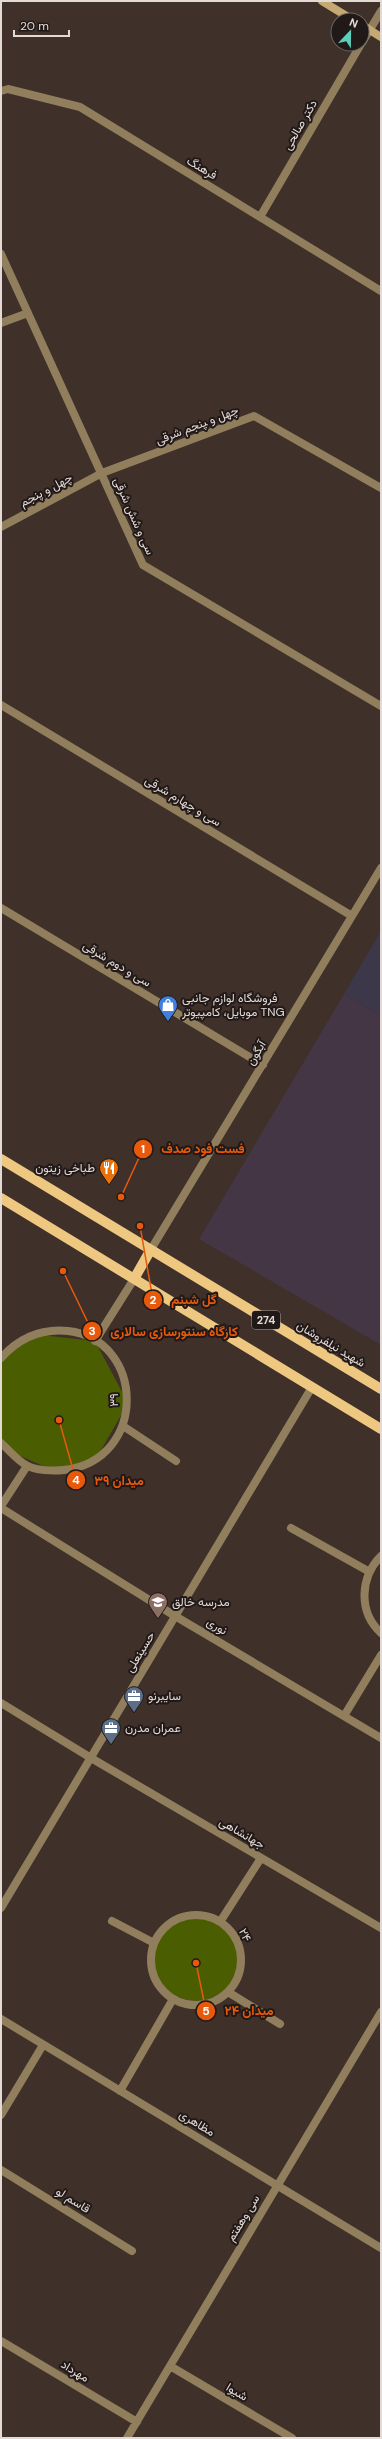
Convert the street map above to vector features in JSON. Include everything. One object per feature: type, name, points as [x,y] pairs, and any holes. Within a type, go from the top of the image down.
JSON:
[{"type":"main road","points":[[322,1],[341,12]]},
{"type":"main road","points":[[370,30],[381,36]]},
{"type":"main road","name":"شهید نیلفروشان","points":[[1,1159],[150,1251],[381,1389]]},
{"type":"main road","points":[[1,1198],[381,1429]]},
{"type":"main road","points":[[134,1279],[150,1251]]},
{"type":"street","name":"دکتر صالحی","points":[[370,30],[381,11]]},
{"type":"street","name":"دکتر صالحی","points":[[260,217],[357,52]]},
{"type":"street","name":"فرهنگ","points":[[1,91],[8,89],[80,107],[381,291]]},
{"type":"street","name":"سی و شش شرقی","points":[[1,254],[143,565],[381,706]]},
{"type":"street","points":[[1,323],[28,313]]},
{"type":"street","name":"چهل و ‍پنجم شرقی","points":[[102,473],[254,416],[381,488]]},
{"type":"street","name":"چهل و پنجم","points":[[1,527],[102,473]]},
{"type":"street","name":"سی و چهارم شرقی","points":[[1,705],[352,916]]},
{"type":"street","name":"آبگون","points":[[150,1251],[381,868]]},
{"type":"street","name":"سی و دوم شرقی","points":[[1,908],[263,1065]]},
{"type":"street","points":[[96,1341],[134,1279]]},
{"type":"street","name":"۳۹","points":[[1,1358],[12,1345],[32,1334],[53,1330],[75,1332],[96,1341],[113,1357],[125,1379],[128,1402],[123,1426],[112,1445],[96,1459],[76,1468],[55,1471],[27,1466]]},
{"type":"street","name":"حسینعلی","points":[[1,1908],[312,1387]]},
{"type":"street","points":[[123,1426],[176,1461]]},
{"type":"street","points":[[1,1443],[27,1466],[1,1507]]},
{"type":"street","name":"نوری","points":[[1,1507],[175,1616],[381,1738]]},
{"type":"street","points":[[291,1528],[368,1571]]},
{"type":"street","points":[[381,1556],[368,1571],[364,1595],[367,1613],[381,1633]]},
{"type":"street","points":[[344,1716],[381,1655]]},
{"type":"street","name":"جهانشاهی","points":[[1,1703],[91,1758],[381,1928]]},
{"type":"street","points":[[220,1922],[261,1858]]},
{"type":"street","name":"۲۴","points":[[195,1914],[208,1916],[220,1922],[231,1930],[238,1942],[241,1955],[238,1975],[228,1992],[216,2001],[202,2005],[187,2004],[174,1999],[163,1991],[156,1980],[152,1968],[151,1955],[154,1943],[170,1922],[182,1917],[195,1914]]},
{"type":"street","points":[[112,1920],[154,1943]]},
{"type":"street","points":[[228,1992],[280,2024]]},
{"type":"street","points":[[120,2091],[174,1999]]},
{"type":"street","name":"سی وهفتم","points":[[127,2438],[381,2012]]},
{"type":"street","name":"مظاهری","points":[[1,2020],[381,2248]]},
{"type":"street","points":[[1,2115],[43,2045]]},
{"type":"street","name":"قاسم لو","points":[[1,2170],[132,2251]]},
{"type":"street","name":"مهرداد","points":[[1,2341],[137,2422]]},
{"type":"street","name":"شیوا","points":[[170,2366],[292,2438]]},
{"type":"shaded area","points":[[381,931],[381,1016],[344,994]]},
{"type":"shaded area","points":[[344,994],[381,1016],[381,1345],[199,1239]]},
{"type":"green space","points":[[32,1334],[95,1341],[128,1403],[96,1459],[55,1471],[11,1452],[1,1438],[1,1359]]},
{"type":"green space","points":[[196,1917],[212,1920],[226,1929],[235,1943],[238,1959],[235,1975],[226,1989],[212,1998],[196,2001],[180,1998],[166,1989],[157,1975],[154,1959],[157,1943],[166,1929],[180,1920]]},
{"type":"place","name":"فروشگاه لوازم جانبی موبایل، کامپيوتر TNG","points":[[168,1022]]},
{"type":"place","name":"طباخی زیتون","points":[[109,1185]]},
{"type":"place","name":"فست فود صدف","points":[[121,1197]]},
{"type":"place","name":"گل شبنم","points":[[140,1226]]},
{"type":"place","name":"کارگاه سنتورسازی سالاری","points":[[63,1271]]},
{"type":"place","name":"میدان ۳۹","points":[[59,1420]]},
{"type":"place","name":"مدرسه خالق","points":[[158,1619]]},
{"type":"place","name":"سایبرنو","points":[[134,1713]]},
{"type":"place","name":"عمران مدرن","points":[[111,1745]]},
{"type":"place","name":"میدان ۲۴","points":[[196,1963]]}]
